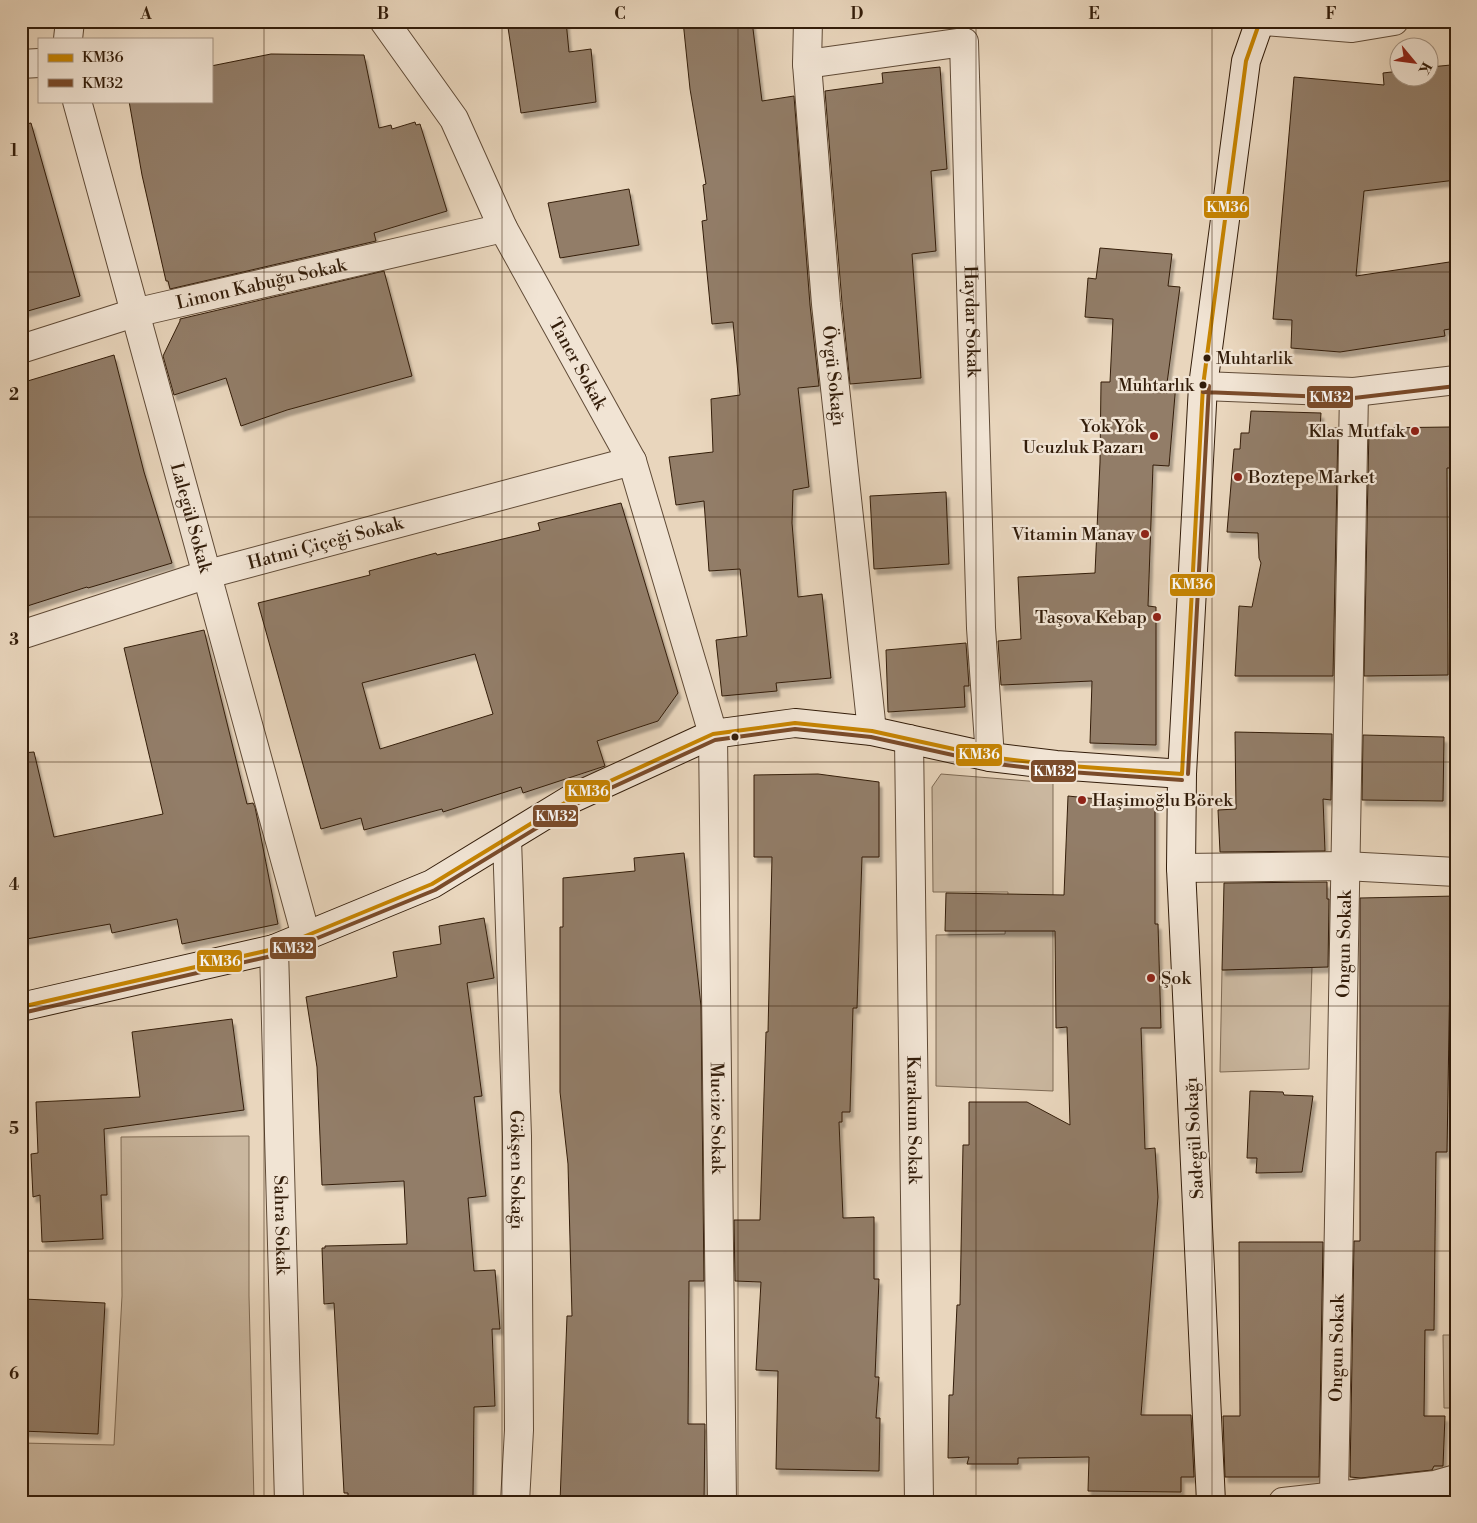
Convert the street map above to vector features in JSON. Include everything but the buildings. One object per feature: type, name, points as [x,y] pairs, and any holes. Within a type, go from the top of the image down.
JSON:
[{"type":"street","points":[[68,38],[70,21]]},
{"type":"street","name":"Taner Sokak","points":[[384,21],[454,119],[503,228],[632,461],[713,734]]},
{"type":"street","name":"Övgü Sokağı","points":[[808,21],[807,64],[826,304],[872,731]]},
{"type":"street","points":[[1261,21],[1352,28],[1394,21]]},
{"type":"street","name":"Sadegül Sokağı","points":[[1211,1502],[1181,868],[1182,774],[1203,386],[1246,61],[1261,21]]},
{"type":"street","name":"Haydar Sokak","points":[[807,64],[964,42],[981,628],[990,757]]},
{"type":"street","points":[[21,64],[38,63]]},
{"type":"street","name":"Lalegül Sokak","points":[[77,102],[306,936]]},
{"type":"street","name":"Limon Kabuğu Sokak","points":[[21,349],[134,313],[503,228]]},
{"type":"street","points":[[1203,386],[1354,392],[1456,380]]},
{"type":"street","name":"Ongun Sokak","points":[[1334,1496],[1354,392]]},
{"type":"street","name":"Hatmi Çiçeği Sokak","points":[[21,635],[208,574],[632,461]]},
{"type":"street","points":[[21,1008],[274,949],[432,884],[573,798],[713,734],[795,723],[872,731],[990,757],[1182,774]]},
{"type":"street","name":"Mucize Sokak","points":[[713,734],[722,1502]]},
{"type":"street","name":"Karakum Sokak","points":[[909,739],[919,1502]]},
{"type":"street","name":"Gökşen Sokağı","points":[[507,839],[517,1136],[519,1430],[515,1502]]},
{"type":"street","points":[[1181,868],[1345,866],[1456,872]]},
{"type":"street","name":"Sahra Sokak","points":[[274,949],[289,1502]]},
{"type":"street","points":[[1283,1502],[1334,1496],[1441,1489]]},
{"type":"shaded area","points":[[941,774],[1053,783],[1053,1091],[936,1086],[936,935],[1005,934],[1008,892],[933,892],[932,787]]},
{"type":"shaded area","points":[[1312,967],[1309,1069],[1220,1072],[1222,970]]},
{"type":"shaded area","points":[[249,1136],[249,1296],[254,1502],[21,1502],[21,1443],[114,1445],[122,1296],[121,1137]]},
{"type":"shaded area","points":[[1443,1335],[1456,1335],[1456,1453],[1452,1454],[1454,1408],[1444,1408]]},
{"type":"transit line","name":"KM36","points":[[1182,774],[1203,386],[1246,61],[1260,21]]},
{"type":"transit line","name":"KM32","points":[[1188,774],[1209,386]]},
{"type":"transit line","name":"KM32","points":[[1203,392],[1354,398],[1456,386]]},
{"type":"transit line","name":"KM36","points":[[21,1007],[274,949],[432,884],[573,798],[713,734],[795,723],[872,731],[990,757],[1056,765],[1182,774]]},
{"type":"transit line","name":"KM32","points":[[22,1013],[276,955],[435,890],[576,804],[715,740],[795,729],[871,737],[989,763],[1056,771],[1182,780]]},
{"type":"place","name":"Muhtarlik","points":[[1207,358]]},
{"type":"place","name":"Muhtarlık","points":[[1203,385]]},
{"type":"place","name":"Klas Mutfak","points":[[1415,431]]},
{"type":"place","name":"Yok Yok Ucuzluk Pazarı","points":[[1154,436]]},
{"type":"place","name":"Boztepe Market","points":[[1238,477]]},
{"type":"place","name":"Vitamin Manav","points":[[1145,534]]},
{"type":"place","name":"Taşova Kebap","points":[[1157,617]]},
{"type":"place","name":"Haşimoğlu Börek","points":[[1082,800]]},
{"type":"place","name":"Şok","points":[[1151,978]]}]
